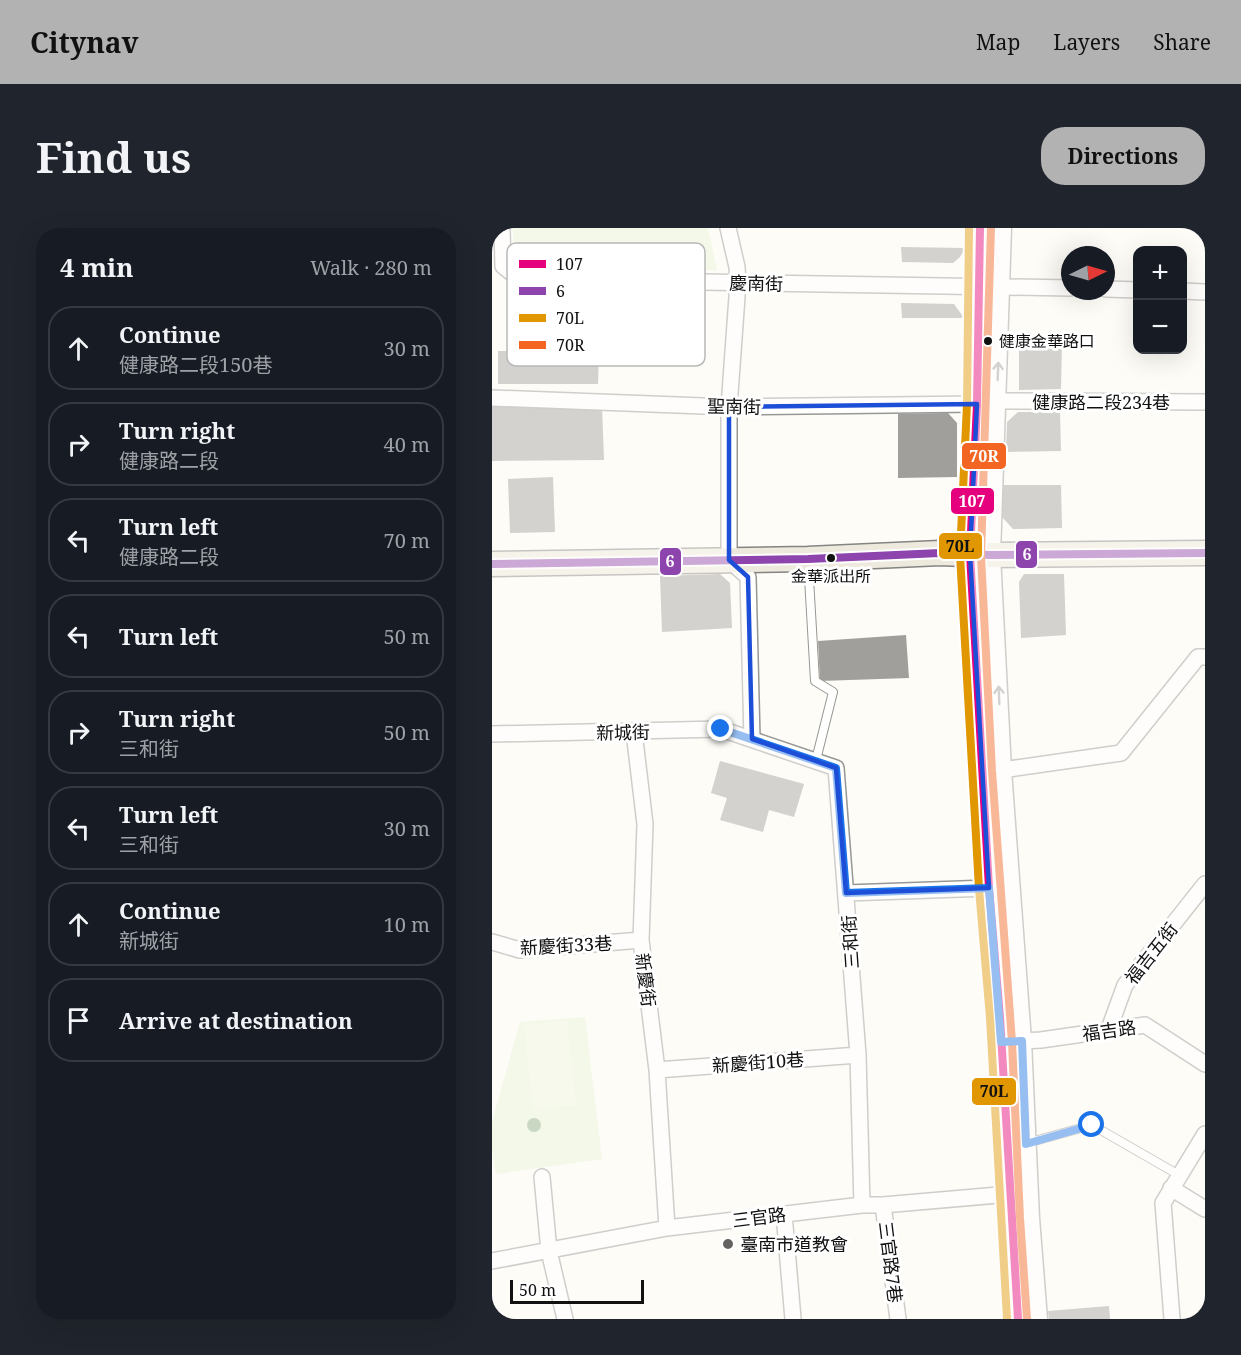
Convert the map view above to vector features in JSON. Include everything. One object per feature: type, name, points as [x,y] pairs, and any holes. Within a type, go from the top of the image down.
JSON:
[{"type":"main road","points":[[492,564],[808,559],[940,553],[980,555],[1205,553]]},
{"type":"street","name":"慶南街","points":[[502,228],[503,266],[507,269]]},
{"type":"street","points":[[728,228],[737,267],[738,283],[729,407],[729,560],[748,577],[752,740]]},
{"type":"street","points":[[980,228],[976,404],[989,888],[1018,1319]]},
{"type":"street","points":[[1002,228],[997,401],[980,555],[1002,770],[1022,1041],[1028,1193],[1038,1319]]},
{"type":"street","name":"慶南街","points":[[705,282],[1061,288]]},
{"type":"street","points":[[1115,289],[1133,290]]},
{"type":"street","points":[[1187,291],[1205,292]]},
{"type":"street","name":"聖南街","points":[[492,398],[729,407],[976,404]]},
{"type":"street","name":"健康路二段234巷","points":[[997,401],[1205,402]]},
{"type":"street","points":[[1002,770],[1121,753],[1198,657],[1205,657]]},
{"type":"street","name":"新城街","points":[[492,734],[721,729],[752,740]]},
{"type":"street","name":"新慶街","points":[[634,732],[645,824],[641,940],[657,1070],[667,1228]]},
{"type":"street","name":"三和街","points":[[752,740],[836,768],[858,1055],[862,1205]]},
{"type":"street","name":"福吉五街","points":[[1109,1029],[1125,985],[1205,884]]},
{"type":"street","points":[[846,893],[989,888]]},
{"type":"street","name":"新慶街33巷","points":[[492,942],[520,950],[641,940]]},
{"type":"street","name":"福吉路","points":[[1001,1042],[1041,1040],[1145,1025],[1205,1064]]},
{"type":"street","name":"新慶街10巷","points":[[657,1070],[858,1055]]},
{"type":"street","points":[[1172,1319],[1162,1203],[1205,1134]]},
{"type":"street","points":[[542,1177],[549,1251],[565,1319]]},
{"type":"street","points":[[1175,1182],[1205,1209]]},
{"type":"street","name":"三官路","points":[[492,1261],[667,1228],[862,1205],[1028,1193]]},
{"type":"street","name":"三官路7巷","points":[[883,1205],[898,1319]]},
{"type":"street","points":[[784,1214],[793,1319]]},
{"type":"lane","points":[[808,559],[815,681],[833,692],[816,760]]},
{"type":"lane","points":[[1026,1144],[1092,1125],[1175,1182]]},
{"type":"highlighted area","points":[[977,404],[970,554],[989,888],[846,893],[836,768],[752,739],[748,577],[729,560],[729,407]]},
{"type":"green space","points":[[513,228],[708,228],[717,270],[705,270],[705,243],[513,243]]},
{"type":"green space","points":[[585,1017],[602,1159],[496,1174],[492,1150],[492,1122],[520,1022]]},
{"type":"green space","points":[[567,1020],[576,1105],[533,1109],[524,1025]]},
{"type":"building","points":[[901,247],[965,248],[953,263],[902,262]]},
{"type":"building","points":[[901,303],[954,304],[964,318],[902,318]]},
{"type":"building","points":[[1019,342],[1062,342],[1061,389],[1019,390]]},
{"type":"building","points":[[498,351],[507,351],[507,366],[599,366],[598,384],[498,384]]},
{"type":"building","points":[[492,404],[602,406],[604,460],[492,461]]},
{"type":"building","points":[[1018,412],[1060,412],[1061,451],[1006,452],[1007,422]]},
{"type":"building","points":[[948,413],[957,423],[957,477],[898,478],[898,414]]},
{"type":"building","points":[[553,477],[555,532],[510,533],[508,479]]},
{"type":"building","points":[[1002,485],[1061,485],[1062,528],[1013,529],[1002,517]]},
{"type":"building","points":[[720,574],[730,583],[732,628],[662,632],[660,576]]},
{"type":"building","points":[[1024,574],[1064,574],[1066,635],[1021,638],[1019,582]]},
{"type":"building","points":[[906,635],[909,678],[820,681],[818,641]]},
{"type":"building","points":[[720,761],[804,784],[794,817],[769,810],[763,832],[720,820],[727,798],[711,793]]},
{"type":"building","points":[[1109,1306],[1110,1319],[1049,1319],[1048,1311]]},
{"type":"transit line","name":"70L","points":[[969,228],[967,404],[960,555],[1007,1319]]},
{"type":"transit line","name":"107","points":[[980,228],[977,404],[970,554],[989,888],[1000,1017],[1018,1319]]},
{"type":"transit line","name":"70R","points":[[991,228],[981,556],[992,771],[1012,1042],[1027,1319]]},
{"type":"transit line","name":"6","points":[[492,564],[808,559],[940,553],[991,555],[1205,553]]},
{"type":"place","name":"健康金華路口","points":[[988,341]]},
{"type":"place","name":"金華派出所","points":[[831,558]]},
{"type":"place","name":"臺南市道教會","points":[[728,1244]]},
{"type":"route","points":[[721,729],[836,768],[846,893],[989,888],[1001,1042],[1022,1041],[1026,1144],[1092,1125]]}]
